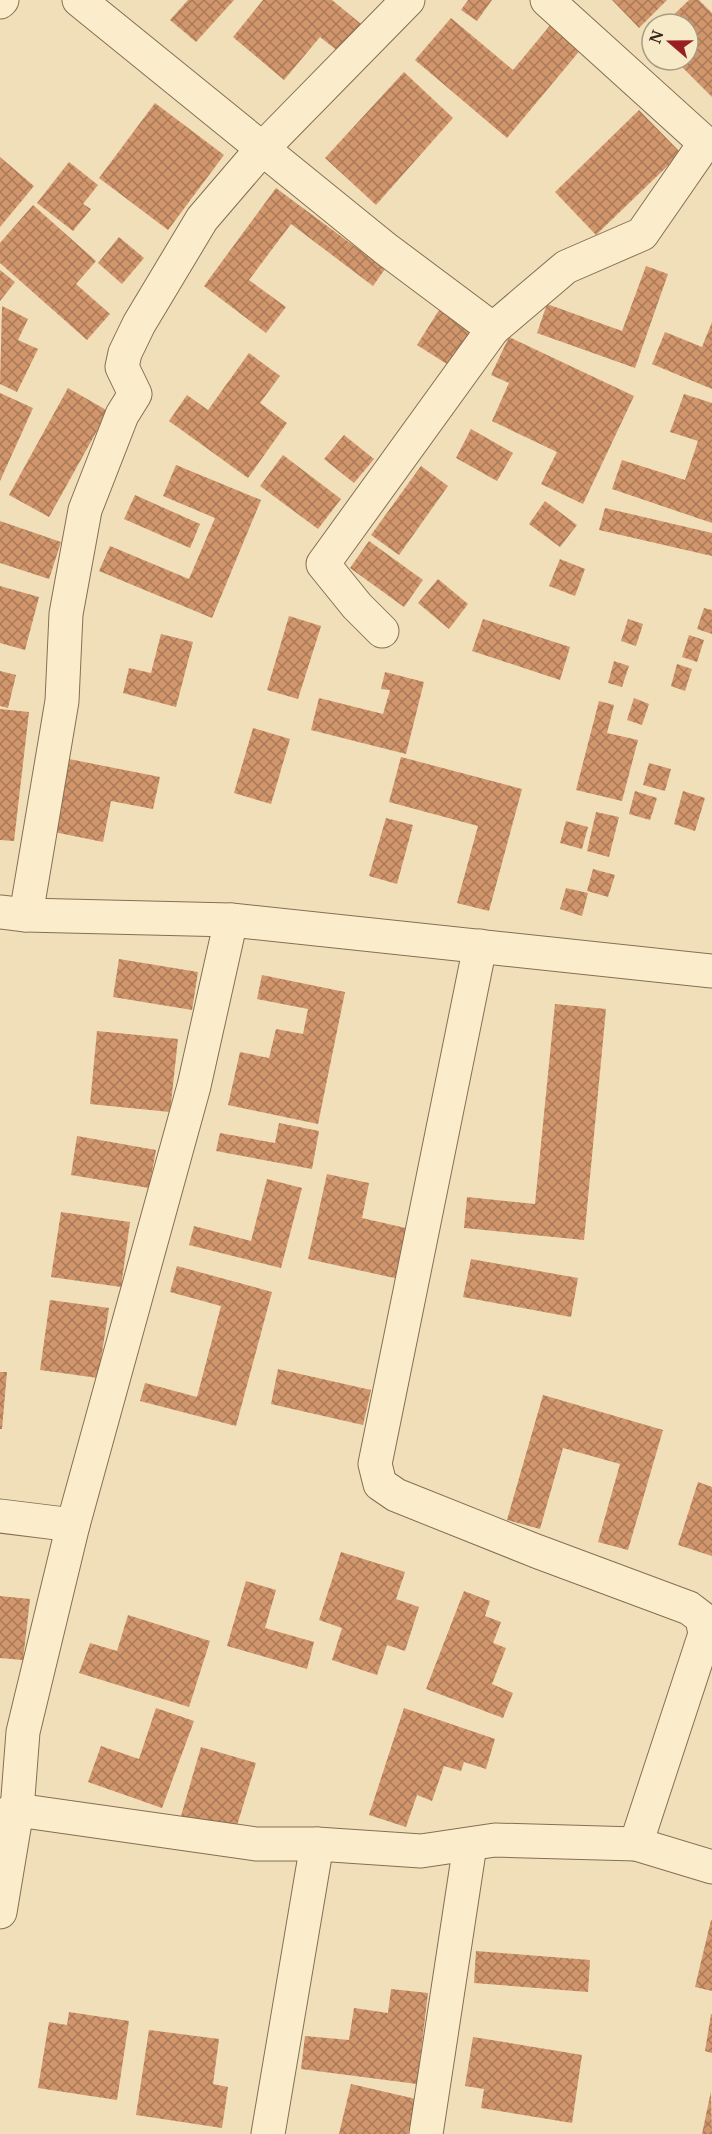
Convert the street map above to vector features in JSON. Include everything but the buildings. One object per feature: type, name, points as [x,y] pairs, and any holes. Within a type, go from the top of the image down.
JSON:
[{"type":"street","points":[[79,0],[386,249],[493,329]]},
{"type":"street","points":[[408,0],[262,149],[202,219],[139,324],[125,353],[122,367],[135,394],[122,416],[85,510],[66,614],[62,701],[13,913],[231,920],[712,971]]},
{"type":"street","points":[[382,631],[357,606],[323,564],[493,329],[566,267],[642,234],[705,142],[547,0]]},
{"type":"street","points":[[0,1912],[8,1813],[23,1732],[73,1525],[194,1086],[231,920]]},
{"type":"street","points":[[480,946],[375,1464],[380,1484],[396,1495],[688,1608],[702,1618],[705,1634],[636,1844]]},
{"type":"street","points":[[0,1516],[73,1525]]},
{"type":"street","points":[[8,1813],[256,1844],[317,1844],[421,1851],[495,1840],[636,1844],[712,1867]]},
{"type":"street","points":[[268,2134],[317,1844]]},
{"type":"street","points":[[426,2134],[470,1845]]}]
